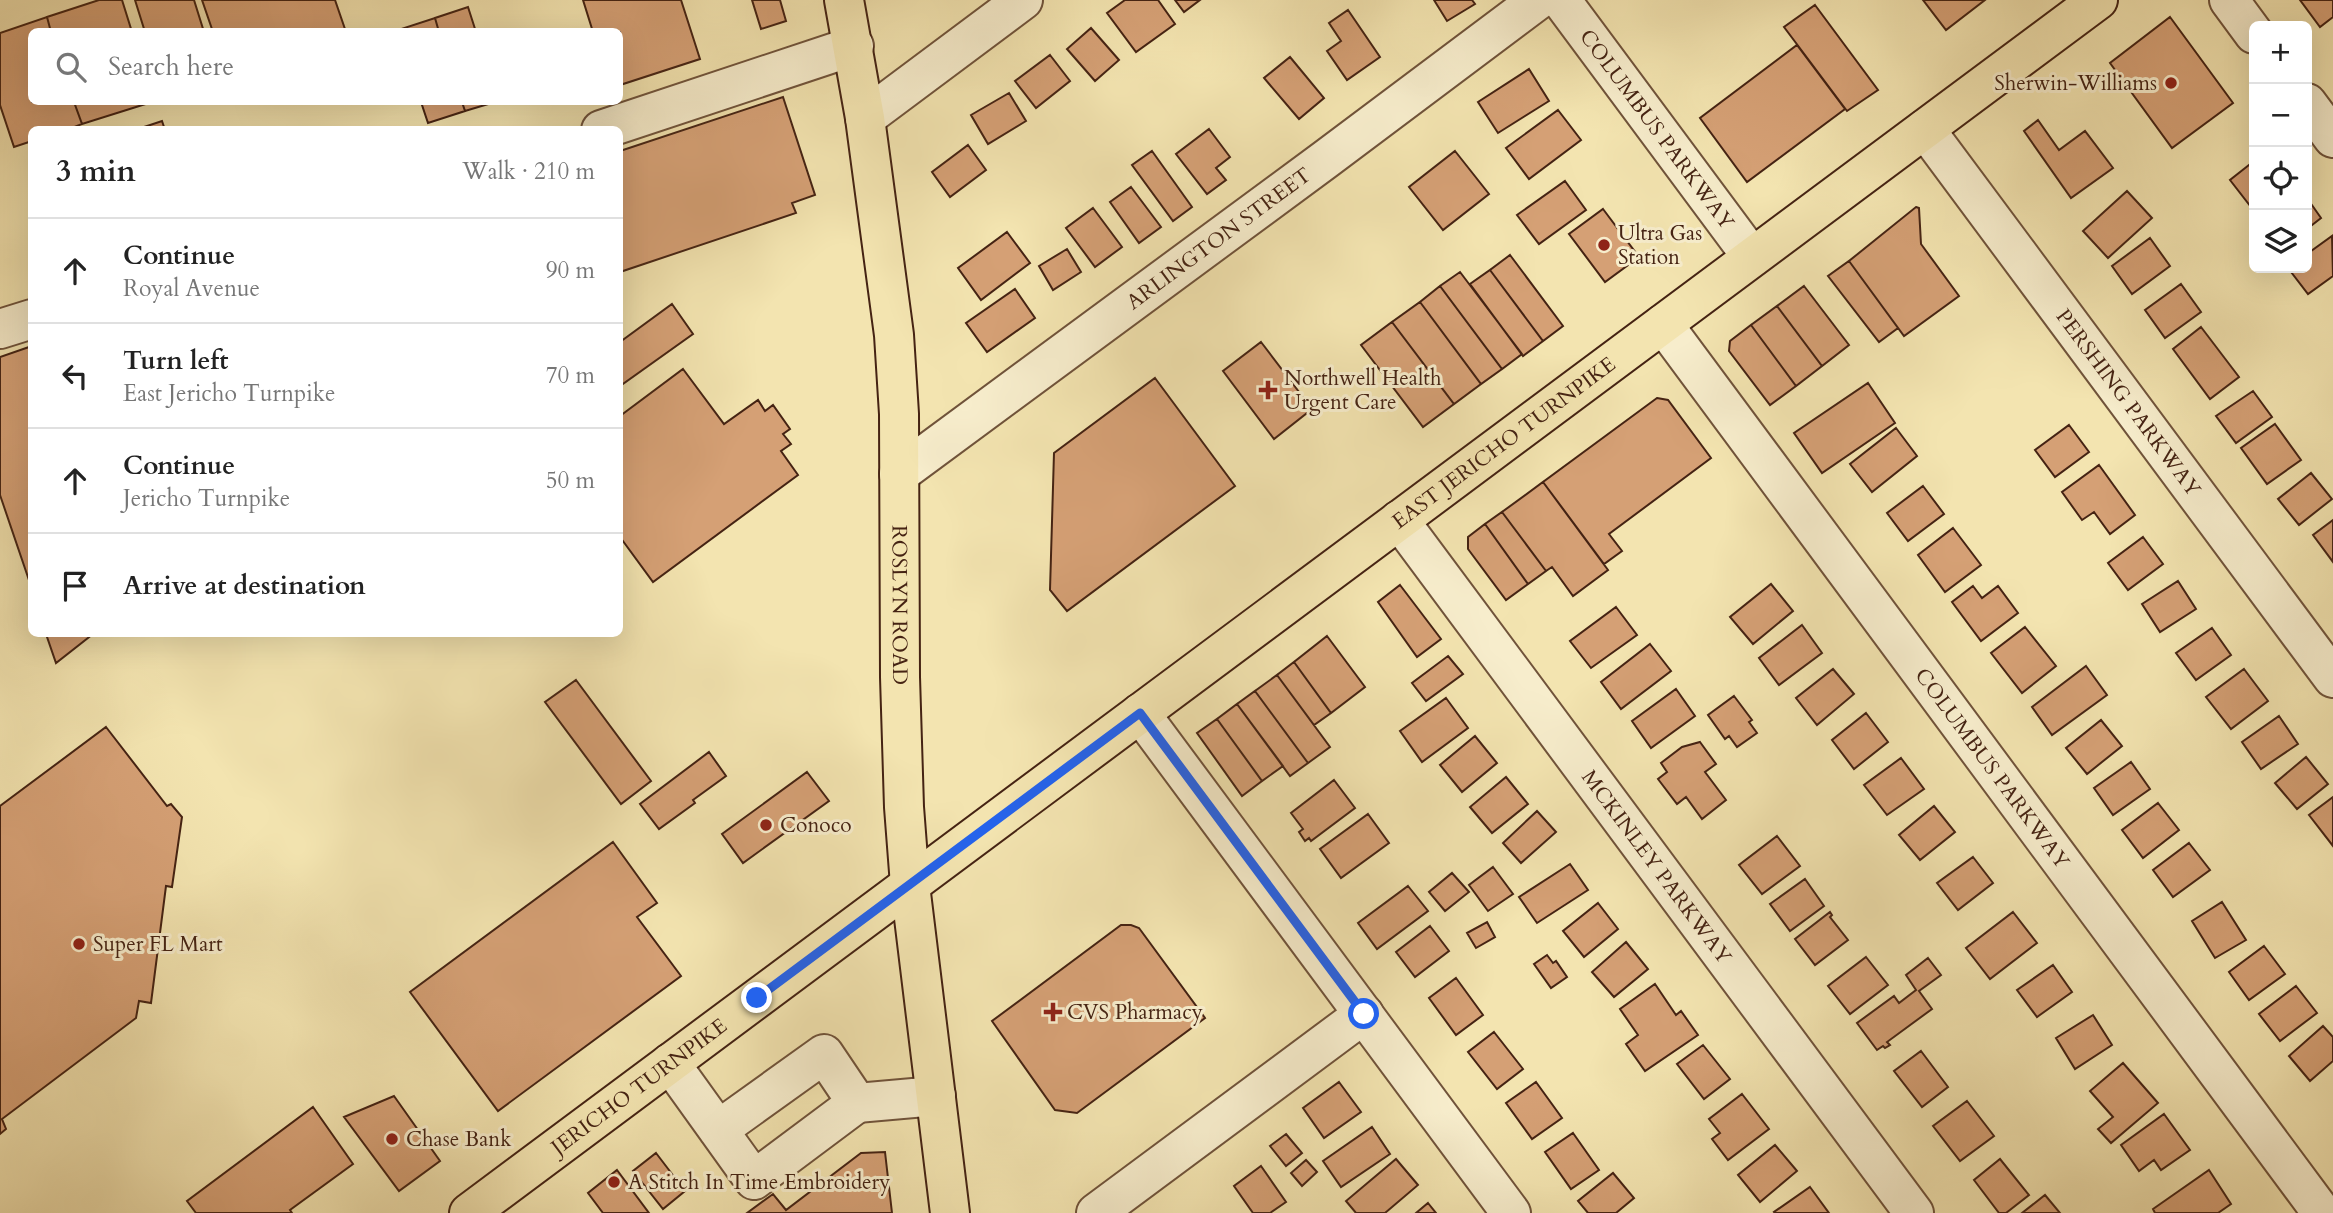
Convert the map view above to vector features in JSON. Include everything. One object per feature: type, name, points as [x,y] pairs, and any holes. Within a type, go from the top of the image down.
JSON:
[{"type":"main road","name":"ROSLYN ROAD","points":[[844,0],[865,118],[895,346],[904,807],[910,885],[950,1213]]},
{"type":"main road","name":"EAST JERICHO TURNPIKE","points":[[910,885],[2098,0]]},
{"type":"main road","name":"JERICHO TURNPIKE","points":[[468,1213],[910,885]]},
{"type":"street","points":[[865,118],[1023,0]]},
{"type":"street","name":"ARLINGTON STREET","points":[[899,474],[1538,0]]},
{"type":"street","name":"COLUMBUS PARKWAY","points":[[1561,0],[1752,257]]},
{"type":"street","points":[[2229,0],[2249,26]]},
{"type":"street","points":[[613,126],[854,46]]},
{"type":"street","points":[[2312,110],[2333,138]]},
{"type":"street","name":"PERSHING PARKWAY","points":[[1925,129],[2333,678]]},
{"type":"street","points":[[0,329],[28,320]]},
{"type":"street","name":"COLUMBUS PARKWAY","points":[[1662,324],[2322,1213]]},
{"type":"street","name":"MCKINLEY PARKWAY","points":[[1399,520],[1914,1213]]},
{"type":"street","points":[[1140,713],[1511,1213]]},
{"type":"street","points":[[1096,1213],[1364,1014]]},
{"type":"street","points":[[718,1130],[824,1054],[857,1103]]},
{"type":"street","points":[[670,1063],[754,1180],[857,1103],[936,1096]]},
{"type":"building","points":[[99,0],[122,0],[131,28],[50,28],[47,17]]},
{"type":"building","points":[[135,0],[194,0],[203,28],[144,28]]},
{"type":"building","points":[[202,0],[335,0],[345,28],[212,28]]},
{"type":"building","points":[[583,0],[681,0],[700,59],[623,84],[623,28],[592,28]]},
{"type":"building","points":[[752,0],[780,0],[786,21],[761,29]]},
{"type":"building","points":[[1125,0],[1158,0],[1175,24],[1136,52],[1107,13]]},
{"type":"building","points":[[1175,0],[1200,0],[1184,12]]},
{"type":"building","points":[[1434,0],[1472,0],[1475,4],[1447,21]]},
{"type":"building","points":[[1923,0],[1985,0],[1946,30]]},
{"type":"building","points":[[2300,0],[2333,0],[2333,17],[2320,27]]},
{"type":"building","points":[[1815,5],[1878,90],[1847,111],[1784,27]]},
{"type":"building","points":[[468,7],[475,28],[438,28],[435,18]]},
{"type":"building","points":[[1348,10],[1380,57],[1347,80],[1327,51],[1341,41],[1329,23]]},
{"type":"building","points":[[47,17],[50,28],[28,28],[28,105],[75,105],[82,124],[28,126],[28,142],[14,147],[0,105],[0,33]]},
{"type":"building","name":"Sherwin-Williams","points":[[2170,17],[2233,103],[2172,148],[2110,63]]},
{"type":"building","points":[[435,18],[438,28],[404,28]]},
{"type":"building","points":[[1091,28],[1119,60],[1095,81],[1067,49]]},
{"type":"building","points":[[1797,45],[1845,109],[1747,182],[1700,118]]},
{"type":"building","points":[[1050,55],[1070,81],[1036,108],[1015,81]]},
{"type":"building","points":[[1290,57],[1324,98],[1299,119],[1264,78]]},
{"type":"building","points":[[1529,69],[1549,101],[1498,133],[1478,102]]},
{"type":"building","points":[[1009,93],[1026,121],[988,144],[971,115]]},
{"type":"building","points":[[783,97],[815,195],[792,203],[796,213],[623,271],[623,150]]},
{"type":"building","points":[[75,105],[142,105],[82,124]]},
{"type":"building","points":[[422,105],[463,105],[465,111],[428,123]]},
{"type":"building","points":[[463,105],[485,105],[465,111]]},
{"type":"building","points":[[1558,110],[1581,140],[1529,179],[1506,148]]},
{"type":"building","points":[[2038,120],[2059,150],[2085,131],[2113,168],[2071,198],[2024,131]]},
{"type":"building","points":[[162,121],[164,126],[147,126]]},
{"type":"building","points":[[1209,129],[1230,157],[1216,168],[1226,180],[1207,194],[1176,154]]},
{"type":"building","points":[[968,145],[986,170],[950,197],[932,172]]},
{"type":"building","points":[[1152,151],[1192,207],[1173,221],[1132,165]]},
{"type":"building","points":[[1455,151],[1489,194],[1443,230],[1409,187]]},
{"type":"building","points":[[2249,165],[2249,204],[2230,180]]},
{"type":"building","points":[[1565,181],[1586,210],[1539,244],[1517,215]]},
{"type":"building","points":[[1131,187],[1161,227],[1139,243],[1110,202]]},
{"type":"building","points":[[2127,191],[2152,218],[2108,258],[2083,231]]},
{"type":"building","points":[[2312,205],[2321,218],[2312,225]]},
{"type":"building","points":[[1916,207],[1919,208],[1921,244],[1959,296],[1904,336],[1849,261]]},
{"type":"building","points":[[1093,208],[1122,247],[1095,267],[1066,228]]},
{"type":"building","name":"Ultra Gas Station","points":[[1603,209],[1639,257],[1605,282],[1569,234]]},
{"type":"building","points":[[1007,232],[1030,263],[981,300],[958,268]]},
{"type":"building","points":[[2332,236],[2333,276],[2308,294],[2292,273],[2312,273],[2312,250]]},
{"type":"building","points":[[2150,238],[2170,266],[2132,294],[2112,266]]},
{"type":"building","points":[[1067,249],[1081,272],[1053,290],[1039,266]]},
{"type":"building","points":[[1510,255],[1563,326],[1543,341],[1490,270]]},
{"type":"building","points":[[1849,261],[1898,328],[1879,342],[1828,276]]},
{"type":"building","points":[[1490,270],[1543,341],[1523,356],[1470,284]]},
{"type":"building","points":[[1460,272],[1522,354],[1502,369],[1440,286]]},
{"type":"building","points":[[2181,284],[2201,312],[2165,338],[2145,310]]},
{"type":"building","points":[[1440,286],[1502,369],[1481,384],[1420,302]]},
{"type":"building","points":[[1804,286],[1849,345],[1822,366],[1777,306]]},
{"type":"building","points":[[1015,289],[1035,318],[987,352],[966,323]]},
{"type":"building","points":[[1420,302],[1481,384],[1454,404],[1392,322]]},
{"type":"building","points":[[672,304],[693,334],[623,384],[623,340]]},
{"type":"building","points":[[1777,306],[1822,366],[1796,386],[1751,325]]},
{"type":"building","points":[[1392,322],[1454,404],[1423,427],[1361,345]]},
{"type":"building","points":[[1751,325],[1796,386],[1770,405],[1729,351],[1730,341]]},
{"type":"building","points":[[2201,327],[2239,377],[2210,399],[2173,349]]},
{"type":"building","name":"Northwell Health Urgent Care","points":[[1261,342],[1312,409],[1274,439],[1223,371]]},
{"type":"building","points":[[28,347],[28,577],[0,495],[0,357]]},
{"type":"building","points":[[683,369],[724,424],[758,400],[765,411],[773,405],[790,429],[783,434],[791,444],[781,451],[798,475],[653,582],[623,541],[623,414]]},
{"type":"building","points":[[1155,378],[1235,486],[1067,611],[1050,590],[1054,453]]},
{"type":"building","points":[[1868,383],[1895,423],[1822,473],[1794,433]]},
{"type":"building","points":[[2253,391],[2272,417],[2236,443],[2216,416]]},
{"type":"building","points":[[1657,398],[1668,400],[1711,458],[1609,534],[1622,551],[1604,564],[1543,482]]},
{"type":"building","points":[[2275,424],[2301,460],[2267,484],[2241,448]]},
{"type":"building","points":[[2069,425],[2089,452],[2055,477],[2035,450]]},
{"type":"building","points":[[1896,428],[1917,456],[1872,492],[1850,464]]},
{"type":"building","points":[[2099,465],[2135,515],[2110,534],[2094,512],[2082,520],[2062,492]]},
{"type":"building","points":[[2311,473],[2332,499],[2299,525],[2278,499]]},
{"type":"building","points":[[1543,482],[1608,570],[1573,596],[1552,567],[1546,571],[1502,512]]},
{"type":"building","points":[[1923,486],[1944,514],[1908,541],[1887,513]]},
{"type":"building","points":[[1502,512],[1546,571],[1528,584],[1485,524]]},
{"type":"building","points":[[2333,520],[2333,562],[2313,535]]},
{"type":"building","points":[[1485,524],[1528,584],[1506,600],[1468,549],[1468,537]]},
{"type":"building","points":[[1953,528],[1981,565],[1945,592],[1918,555]]},
{"type":"building","points":[[2143,537],[2163,564],[2128,590],[2108,563]]},
{"type":"building","points":[[2178,581],[2196,609],[2160,632],[2142,604]]},
{"type":"building","points":[[1771,584],[1793,611],[1753,644],[1730,617]]},
{"type":"building","points":[[1400,585],[1441,639],[1417,657],[1378,602]]},
{"type":"building","points":[[1973,586],[1982,598],[1998,586],[2018,613],[1981,641],[1952,602]]},
{"type":"building","points":[[1616,607],[1637,635],[1591,668],[1570,641]]},
{"type":"building","points":[[1802,625],[1822,653],[1779,685],[1759,658]]},
{"type":"building","points":[[2025,627],[2056,666],[2022,693],[1991,653]]},
{"type":"building","points":[[2212,628],[2231,655],[2196,680],[2176,653]]},
{"type":"building","points":[[1327,636],[1365,687],[1331,713],[1294,662]]},
{"type":"building","points":[[47,637],[89,637],[56,663]]},
{"type":"building","points":[[1650,644],[1671,671],[1621,709],[1601,682]]},
{"type":"building","points":[[1448,656],[1463,674],[1426,701],[1412,683]]},
{"type":"building","points":[[1294,662],[1331,713],[1314,725],[1277,675]]},
{"type":"building","points":[[2086,666],[2107,695],[2052,735],[2032,707]]},
{"type":"building","points":[[1833,669],[1854,694],[1817,725],[1796,698]]},
{"type":"building","points":[[2244,669],[2268,701],[2231,729],[2206,697]]},
{"type":"building","points":[[1277,675],[1330,747],[1308,763],[1255,691]]},
{"type":"building","points":[[576,680],[651,781],[621,804],[545,702]]},
{"type":"building","points":[[1676,689],[1695,716],[1651,748],[1632,721]]},
{"type":"building","points":[[1255,691],[1308,763],[1290,776],[1237,704]]},
{"type":"building","points":[[1734,696],[1752,720],[1749,722],[1757,733],[1737,747],[1729,736],[1725,739],[1708,715]]},
{"type":"building","points":[[1446,698],[1468,728],[1422,762],[1400,731]]},
{"type":"building","points":[[1237,704],[1283,766],[1262,781],[1217,719]]},
{"type":"building","points":[[1866,713],[1888,742],[1854,769],[1832,740]]},
{"type":"building","points":[[2279,716],[2298,744],[2261,769],[2242,742]]},
{"type":"building","points":[[1217,719],[1262,781],[1242,796],[1197,733]]},
{"type":"building","points":[[2101,720],[2122,746],[2087,774],[2066,748]]},
{"type":"building","name":"Super FL Mart","points":[[106,727],[167,806],[171,804],[182,817],[172,887],[166,886],[151,1003],[139,1001],[136,1018],[2,1119],[6,1129],[0,1134],[0,806]]},
{"type":"building","points":[[1475,736],[1497,763],[1462,792],[1440,765]]},
{"type":"building","points":[[1700,742],[1716,764],[1705,772],[1726,800],[1702,819],[1686,797],[1677,804],[1658,779],[1667,772],[1661,763],[1682,747]]},
{"type":"building","points":[[709,752],[726,776],[659,829],[640,804]]},
{"type":"building","points":[[2306,757],[2328,784],[2297,809],[2275,783]]},
{"type":"building","points":[[1901,758],[1924,789],[1887,815],[1864,785]]},
{"type":"building","points":[[2131,762],[2150,789],[2113,815],[2094,788]]},
{"type":"building","points":[[807,772],[829,801],[743,863],[722,834]]},
{"type":"building","points":[[1506,777],[1528,804],[1492,833],[1470,807]]},
{"type":"building","points":[[1334,780],[1355,808],[1311,841],[1309,838],[1305,841],[1299,832],[1303,829],[1291,813]]},
{"type":"building","points":[[2333,797],[2333,846],[2309,815]]},
{"type":"building","points":[[2158,803],[2179,830],[2143,858],[2122,830]]},
{"type":"building","points":[[1934,806],[1955,832],[1920,860],[1899,835]]},
{"type":"building","points":[[1537,811],[1556,832],[1521,863],[1503,843]]},
{"type":"building","points":[[1368,814],[1389,843],[1341,878],[1320,849]]},
{"type":"building","points":[[1777,836],[1800,866],[1762,894],[1739,865]]},
{"type":"building","points":[[613,842],[657,903],[637,917],[681,976],[498,1111],[410,992]]},
{"type":"building","points":[[2189,843],[2210,870],[2173,897],[2153,870]]},
{"type":"building","points":[[1973,857],[1993,883],[1958,910],[1937,883]]},
{"type":"building","points":[[1570,864],[1588,890],[1537,923],[1519,897]]},
{"type":"building","points":[[1493,867],[1513,894],[1488,911],[1469,885]]},
{"type":"building","points":[[1452,873],[1469,892],[1445,911],[1429,892]]},
{"type":"building","points":[[1805,879],[1824,906],[1790,931],[1770,904]]},
{"type":"building","points":[[1408,886],[1428,911],[1377,949],[1358,923]]},
{"type":"building","points":[[2222,902],[2246,940],[2215,958],[2192,921]]},
{"type":"building","points":[[1598,903],[1618,929],[1584,957],[1563,931]]},
{"type":"building","points":[[1830,912],[1830,917],[1848,940],[1815,965],[1795,939]]},
{"type":"building","points":[[2013,912],[2037,943],[1990,979],[1966,948]]},
{"type":"building","points":[[1487,922],[1495,937],[1476,948],[1467,933]]},
{"type":"building","name":"CVS Pharmacy","points":[[1121,925],[1139,928],[1205,1018],[1077,1113],[1055,1110],[992,1021]]},
{"type":"building","points":[[1430,926],[1449,951],[1415,977],[1396,952]]},
{"type":"building","points":[[1626,942],[1648,969],[1614,997],[1592,972]]},
{"type":"building","points":[[2264,946],[2285,974],[2249,1000],[2229,972]]},
{"type":"building","points":[[1547,955],[1553,963],[1556,961],[1567,977],[1551,988],[1534,964]]},
{"type":"building","points":[[1866,957],[1888,985],[1850,1014],[1828,986]]},
{"type":"building","points":[[1928,958],[1941,975],[1919,991],[1932,1009],[1887,1042],[1890,1045],[1877,1050],[1857,1023],[1894,996],[1899,1003],[1916,990],[1906,975]]},
{"type":"building","points":[[2053,965],[2072,992],[2037,1017],[2017,990]]},
{"type":"building","points":[[1456,978],[1483,1015],[1456,1035],[1429,998]]},
{"type":"building","points":[[1655,984],[1676,1015],[1681,1011],[1698,1035],[1645,1071],[1626,1044],[1638,1035],[1620,1009]]},
{"type":"building","points":[[2296,986],[2317,1013],[2280,1041],[2259,1014]]},
{"type":"building","points":[[2093,1015],[2112,1045],[2075,1069],[2056,1038]]},
{"type":"building","points":[[2323,1026],[2333,1037],[2333,1061],[2310,1081],[2289,1056]]},
{"type":"building","points":[[1494,1032],[1523,1069],[1497,1089],[1468,1052]]},
{"type":"building","points":[[1703,1045],[1730,1079],[1704,1099],[1677,1064]]},
{"type":"building","points":[[1921,1051],[1948,1087],[1922,1107],[1894,1071]]},
{"type":"building","points":[[2123,1063],[2158,1103],[2111,1143],[2098,1129],[2113,1117],[2090,1091]]},
{"type":"building","points":[[1339,1082],[1361,1112],[1324,1138],[1303,1108]]},
{"type":"building","points":[[1536,1082],[1562,1118],[1532,1139],[1506,1103]]},
{"type":"building","points":[[1742,1094],[1769,1129],[1728,1160],[1712,1139],[1720,1133],[1709,1119]]},
{"type":"building","name":"Chase Bank","points":[[394,1096],[440,1161],[399,1191],[344,1117]]},
{"type":"building","points":[[1967,1101],[1994,1136],[1960,1161],[1933,1126]]},
{"type":"building","points":[[313,1107],[353,1164],[290,1210],[292,1213],[196,1213],[187,1201]]},
{"type":"building","points":[[2164,1114],[2190,1150],[2161,1170],[2154,1160],[2139,1171],[2121,1145]]},
{"type":"building","points":[[1372,1127],[1390,1154],[1341,1187],[1323,1161]]},
{"type":"building","points":[[1573,1133],[1599,1170],[1571,1189],[1545,1152]]},
{"type":"building","points":[[1286,1134],[1302,1153],[1286,1166],[1270,1146]]},
{"type":"building","points":[[1775,1145],[1797,1171],[1760,1202],[1738,1175]]},
{"type":"building","points":[[885,1152],[892,1213],[747,1213],[773,1194],[786,1210],[861,1153]]},
{"type":"building","points":[[656,1153],[685,1191],[663,1209],[633,1171]]},
{"type":"building","points":[[1396,1159],[1418,1185],[1385,1213],[1356,1213],[1346,1201]]},
{"type":"building","points":[[2000,1159],[2029,1195],[2006,1213],[1999,1213],[1974,1180]]},
{"type":"building","points":[[1306,1160],[1317,1172],[1302,1186],[1291,1173]]},
{"type":"building","points":[[1261,1166],[1286,1202],[1270,1213],[1253,1213],[1234,1186]]},
{"type":"building","name":"A Stitch In Time Embroidery","points":[[617,1170],[649,1213],[603,1213],[588,1193]]},
{"type":"building","points":[[2209,1170],[2231,1204],[2218,1213],[2155,1213],[2153,1209]]},
{"type":"building","points":[[1613,1173],[1634,1198],[1616,1213],[1588,1213],[1578,1201]]},
{"type":"building","points":[[1810,1187],[1829,1213],[1774,1212]]},
{"type":"building","points":[[2045,1195],[2060,1213],[2022,1213]]},
{"type":"building","points":[[1428,1203],[1436,1213],[1416,1213]]},
{"type":"place","name":"Sherwin-Williams","points":[[2171,83]]},
{"type":"place","name":"Ultra Gas Station","points":[[1604,245]]},
{"type":"place","name":"Northwell Health Urgent Care","points":[[1268,390]]},
{"type":"place","name":"Conoco","points":[[766,825]]},
{"type":"place","name":"Super FL Mart","points":[[79,944]]},
{"type":"place","name":"CVS Pharmacy","points":[[1053,1012]]},
{"type":"place","name":"Chase Bank","points":[[392,1139]]},
{"type":"place","name":"A Stitch In Time Embroidery","points":[[614,1182]]},
{"type":"route","points":[[757,998],[1140,713],[1364,1014]]}]
